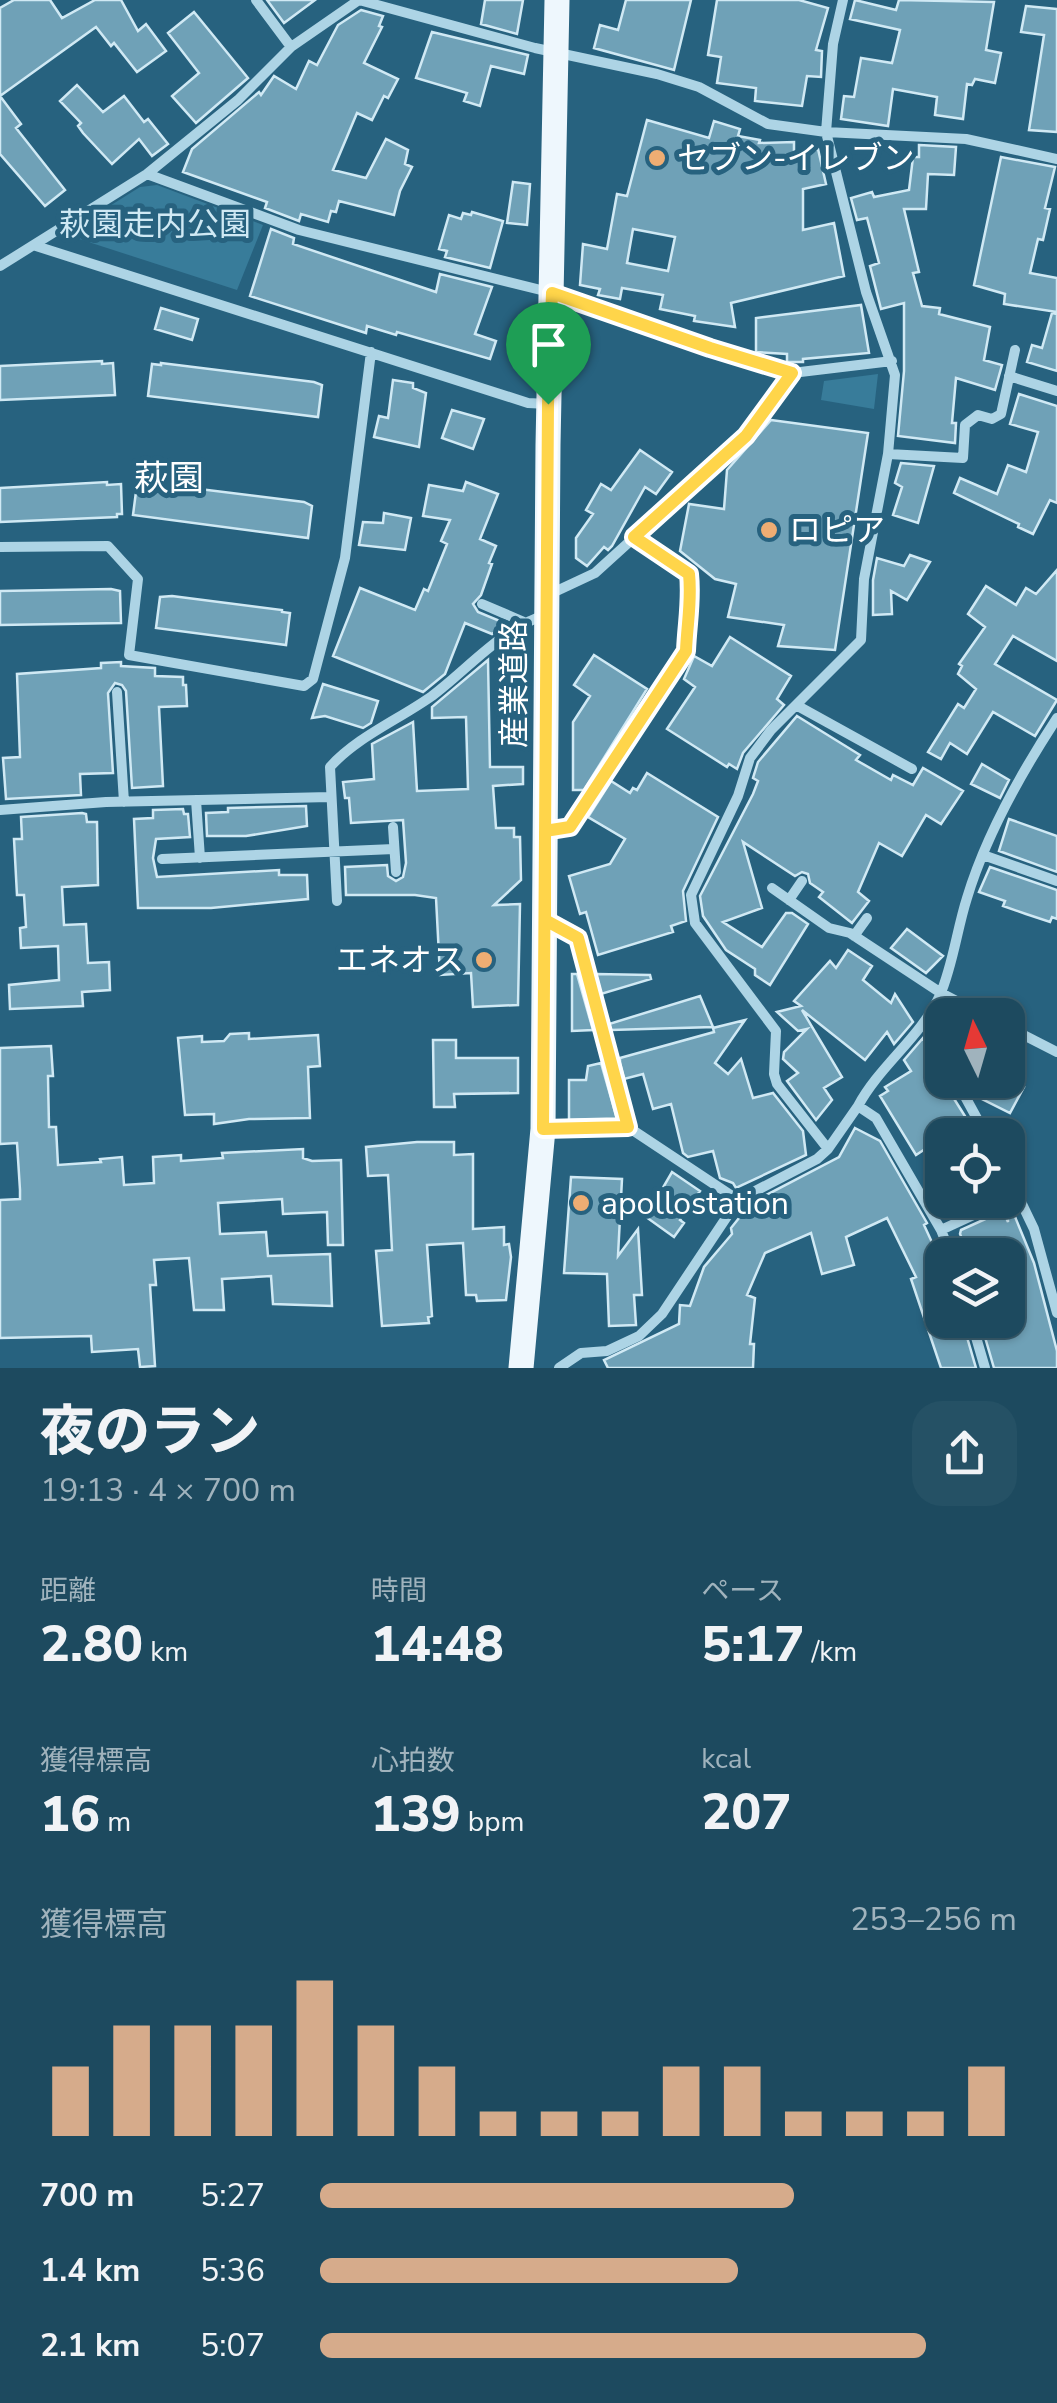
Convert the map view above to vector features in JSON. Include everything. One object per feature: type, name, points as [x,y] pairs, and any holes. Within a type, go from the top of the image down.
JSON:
[{"type":"main road","name":"産業道路","points":[[522,1368],[543,1129],[545,831],[539,611],[552,293],[556,0]]},
{"type":"street","points":[[256,0],[291,47]]},
{"type":"street","points":[[0,266],[146,174],[238,100],[291,47],[359,0],[699,87],[768,124],[826,132],[966,139],[1057,159]]},
{"type":"street","points":[[828,1150],[777,1084],[776,1031],[770,1020],[695,923],[690,908],[697,876],[738,796],[750,758],[771,730],[861,640],[864,580],[888,454],[895,375],[866,292],[826,132],[833,44],[842,0]]},
{"type":"street","points":[[146,174],[299,230],[552,293],[792,373],[892,361]]},
{"type":"street","points":[[36,246],[528,402],[548,404]]},
{"type":"street","points":[[888,454],[963,458],[965,425],[978,415],[992,419],[1001,414],[1015,350]]},
{"type":"street","points":[[0,548],[108,546],[138,579],[129,654],[304,686],[313,679],[345,558],[371,352]]},
{"type":"street","points":[[337,901],[330,767],[345,750],[434,694],[539,611],[595,573],[746,436],[792,373]]},
{"type":"street","points":[[1009,376],[1057,390]]},
{"type":"street","points":[[545,831],[570,827],[686,651],[687,618],[692,606],[689,574],[634,537]]},
{"type":"street","points":[[482,604],[539,611]]},
{"type":"street","points":[[117,692],[124,802]]},
{"type":"street","points":[[796,705],[912,769]]},
{"type":"street","points":[[559,1368],[581,1353],[607,1351],[639,1336],[662,1314],[738,1200],[818,1159],[828,1150],[869,1085],[924,1022],[941,993],[967,895],[983,855],[1006,806],[1057,718]]},
{"type":"street","points":[[0,810],[124,802],[330,797]]},
{"type":"street","points":[[196,800],[200,858]]},
{"type":"street","points":[[393,826],[396,872]]},
{"type":"street","points":[[162,859],[394,849]]},
{"type":"street","points":[[983,855],[1057,882]]},
{"type":"street","points":[[789,900],[802,881]]},
{"type":"street","points":[[772,888],[829,928],[854,936],[951,998]]},
{"type":"street","points":[[854,936],[867,918]]},
{"type":"street","points":[[545,920],[578,938],[628,1127]]},
{"type":"street","points":[[1025,1036],[1057,1052]]},
{"type":"street","points":[[858,1106],[876,1118],[945,1238]]},
{"type":"street","points":[[543,1129],[628,1127],[738,1200]]},
{"type":"street","points":[[1025,1217],[1034,1228],[1057,1313]]},
{"type":"street","points":[[941,1230],[967,1218]]},
{"type":"street","points":[[976,1338],[985,1368]]},
{"type":"green space","name":"萩園走内公園","points":[[157,185],[263,225],[237,290],[73,237],[73,229],[140,187]]},
{"type":"green space","points":[[878,374],[874,409],[821,400],[824,381]]},
{"type":"building","points":[[14,0],[50,0],[62,18],[95,0],[121,0],[138,31],[146,24],[166,51],[137,72],[96,27],[0,96],[0,8]]},
{"type":"building","points":[[267,0],[315,0],[284,23]]},
{"type":"building","points":[[485,0],[523,0],[517,34],[481,24]]},
{"type":"building","points":[[626,0],[691,0],[674,70],[594,48],[600,25],[618,30]]},
{"type":"building","points":[[717,0],[799,0],[828,8],[816,50],[822,51],[821,77],[807,76],[802,106],[755,101],[756,88],[717,83],[721,57],[708,55]]},
{"type":"building","points":[[855,0],[896,10],[899,0],[994,2],[986,50],[1001,53],[995,83],[975,79],[972,85],[967,84],[963,119],[935,115],[937,97],[893,89],[888,126],[841,119],[844,96],[854,97],[861,58],[892,63],[900,30],[850,19]]},
{"type":"building","points":[[1026,6],[1057,9],[1057,132],[1029,130],[1044,35],[1021,32]]},
{"type":"building","points":[[361,10],[383,16],[379,26],[382,27],[364,63],[398,79],[372,120],[357,113],[333,170],[366,178],[386,139],[408,150],[405,164],[412,167],[394,215],[339,201],[328,222],[301,214],[299,221],[265,208],[267,202],[183,172],[192,149],[259,92],[261,95],[274,76],[296,89],[309,61],[317,65],[338,25]]},
{"type":"building","points":[[194,12],[248,78],[196,123],[172,96],[199,73],[168,33]]},
{"type":"building","points":[[432,32],[528,55],[524,74],[491,66],[480,106],[464,101],[467,93],[416,78]]},
{"type":"building","points":[[77,85],[103,112],[124,96],[168,144],[152,156],[139,139],[112,164],[60,101]]},
{"type":"building","points":[[0,96],[21,124],[16,128],[65,190],[45,206],[0,154]]},
{"type":"building","points":[[647,120],[709,138],[714,121],[740,129],[738,136],[760,140],[759,143],[794,142],[794,154],[818,149],[826,184],[803,189],[803,230],[834,223],[844,276],[731,303],[735,327],[694,321],[695,316],[660,309],[663,295],[622,288],[620,299],[598,295],[600,289],[580,285],[583,244],[607,249],[617,194],[627,196]],"holes":[[[633,229],[675,237],[668,271],[627,263]]]},
{"type":"building","points":[[919,145],[956,147],[954,175],[928,174],[926,209],[904,209],[919,272],[913,273],[922,306],[940,308],[939,314],[990,327],[984,360],[1002,365],[995,390],[956,378],[952,423],[956,423],[955,443],[898,436],[904,371],[904,303],[881,309],[870,266],[879,263],[867,218],[857,220],[851,198],[872,192],[874,197],[909,190],[913,157],[919,157]]},
{"type":"building","points":[[1001,157],[1055,167],[1045,208],[1050,209],[1043,240],[1038,239],[1030,273],[1057,278],[1057,312],[1004,304],[1005,294],[974,285]]},
{"type":"building","points":[[513,182],[530,184],[527,225],[507,223]]},
{"type":"building","points":[[463,213],[503,221],[490,268],[445,257],[447,251],[439,249],[449,215],[461,219]]},
{"type":"building","points":[[271,229],[294,238],[293,244],[436,292],[440,274],[492,287],[475,334],[496,341],[490,359],[397,332],[396,335],[367,326],[366,333],[250,296]]},
{"type":"building","points":[[861,305],[869,353],[787,362],[787,354],[756,352],[756,318]]},
{"type":"building","points":[[161,308],[198,319],[192,340],[155,329]]},
{"type":"building","points":[[1052,313],[1057,314],[1057,371],[1027,362],[1032,345],[1042,348]]},
{"type":"building","points":[[113,363],[115,395],[0,400],[0,366]]},
{"type":"building","points":[[152,364],[314,382],[322,385],[318,417],[148,396]]},
{"type":"building","points":[[393,380],[413,383],[413,388],[426,393],[419,447],[374,437],[379,416],[388,418]]},
{"type":"building","points":[[1019,394],[1057,406],[1057,503],[1050,500],[1033,534],[954,493],[960,478],[997,494],[1008,465],[1026,472],[1038,432],[1010,424]]},
{"type":"building","points":[[452,410],[484,419],[473,449],[442,438]]},
{"type":"building","name":"ロピア","points":[[771,420],[868,433],[835,650],[778,646],[784,625],[728,617],[736,584],[715,579],[680,551],[689,504],[724,509],[727,470]]},
{"type":"building","points":[[640,450],[672,472],[656,494],[645,487],[612,546],[608,550],[604,547],[587,566],[576,558],[576,538],[593,514],[586,510],[601,484],[611,490]]},
{"type":"building","points":[[901,463],[934,466],[918,523],[893,515],[902,487],[895,483]]},
{"type":"building","points":[[466,482],[498,494],[480,539],[496,546],[489,563],[492,564],[481,595],[473,604],[478,612],[507,624],[492,634],[465,623],[445,674],[423,692],[333,656],[360,588],[415,610],[424,589],[428,591],[447,544],[441,541],[450,520],[423,516],[429,485],[463,491]]},
{"type":"building","points":[[121,484],[122,514],[117,517],[0,522],[0,488]]},
{"type":"building","points":[[137,484],[304,502],[312,506],[308,538],[133,515]]},
{"type":"building","points":[[384,513],[411,518],[405,550],[359,545],[363,522],[383,523]]},
{"type":"building","points":[[910,555],[930,562],[907,600],[891,591],[892,614],[873,615],[877,558],[904,566]]},
{"type":"building","points":[[1057,570],[1057,661],[1013,636],[995,664],[1057,700],[1035,736],[993,712],[967,754],[950,743],[941,759],[928,752],[958,704],[964,708],[976,689],[958,674],[962,666],[959,664],[985,627],[968,614],[986,586],[1016,605],[1026,588],[1036,594]]},
{"type":"building","points":[[0,591],[120,591],[121,623],[0,625]]},
{"type":"building","points":[[160,597],[290,613],[286,645],[156,628]]},
{"type":"building","points":[[730,637],[791,676],[777,699],[784,705],[743,753],[737,769],[729,764],[727,767],[667,729],[695,687],[684,679],[694,656],[712,666]]},
{"type":"building","points":[[594,655],[647,689],[584,790],[573,790],[573,722],[590,696],[574,685]]},
{"type":"building","points":[[488,660],[490,767],[523,767],[523,784],[493,786],[496,828],[514,828],[514,837],[520,837],[521,880],[494,905],[520,904],[518,1005],[473,1007],[471,973],[440,975],[436,898],[346,895],[345,867],[387,865],[388,876],[396,881],[403,877],[406,863],[403,820],[351,823],[343,782],[374,779],[372,744],[413,722],[417,791],[468,789],[466,717],[432,718],[432,707]]},
{"type":"building","points":[[121,662],[121,666],[155,668],[155,676],[183,677],[186,685],[187,706],[159,707],[163,786],[132,788],[126,691],[115,683],[108,693],[113,773],[80,774],[81,795],[6,799],[3,758],[20,757],[17,674],[101,668],[101,663]]},
{"type":"building","points":[[323,684],[378,701],[371,723],[363,728],[325,716],[312,718]]},
{"type":"building","points":[[797,716],[860,755],[856,760],[891,780],[893,775],[913,785],[923,768],[963,791],[941,824],[926,815],[902,856],[879,843],[858,892],[869,901],[852,923],[819,897],[823,892],[810,883],[808,874],[795,876],[743,842],[762,908],[723,922],[762,947],[786,913],[808,924],[770,985],[755,975],[755,969],[726,950],[703,916],[700,896],[753,794],[758,762]]},
{"type":"building","points":[[982,764],[1009,780],[1000,798],[971,784]]},
{"type":"building","points":[[647,773],[718,817],[683,891],[686,921],[671,926],[673,932],[598,955],[586,912],[580,914],[569,876],[610,864],[625,839],[588,817],[611,781],[630,793],[633,788],[637,790]]},
{"type":"building","points":[[306,806],[307,826],[246,836],[207,836],[206,813],[228,812],[228,808]]},
{"type":"building","points":[[183,809],[188,814],[190,837],[156,839],[153,858],[157,877],[279,870],[279,875],[307,875],[308,899],[211,908],[138,908],[134,819],[153,818],[153,810]]},
{"type":"building","points":[[86,814],[87,822],[97,822],[98,885],[62,887],[64,925],[86,924],[88,963],[109,962],[110,990],[82,992],[83,1006],[10,1009],[9,985],[59,980],[58,946],[21,948],[20,928],[26,927],[24,895],[17,895],[14,839],[22,839],[21,817]]},
{"type":"building","points":[[1009,819],[1057,836],[1057,872],[999,851]]},
{"type":"building","points":[[990,867],[1057,890],[1057,919],[1052,917],[1050,922],[1026,914],[979,892]]},
{"type":"building","points":[[907,929],[943,956],[926,973],[891,948]]},
{"type":"building","points":[[848,950],[872,966],[863,980],[891,1003],[895,994],[913,1022],[894,1044],[887,1032],[865,1060],[802,1010],[842,1077],[824,1088],[832,1100],[816,1120],[787,1081],[798,1073],[783,1059],[784,1052],[807,1029],[798,1031],[777,1012],[801,1006],[794,1001],[830,961],[836,968]]},
{"type":"building","points":[[572,974],[577,974],[593,1030],[572,1031]]},
{"type":"building","points":[[596,974],[650,975],[651,979],[601,994]]},
{"type":"building","points":[[700,996],[713,1027],[611,1030],[609,1024]]},
{"type":"building","points":[[745,1020],[715,1063],[728,1074],[741,1059],[753,1098],[773,1093],[803,1131],[806,1155],[736,1188],[720,1178],[713,1151],[688,1157],[683,1153],[671,1104],[653,1109],[643,1074],[624,1079],[620,1058]]},
{"type":"building","points":[[249,1033],[249,1039],[318,1035],[320,1066],[308,1067],[310,1118],[214,1124],[214,1114],[185,1115],[178,1038],[202,1036],[202,1042],[224,1041],[230,1034]]},
{"type":"building","points":[[923,1038],[925,1098],[954,1098],[966,1118],[925,1118],[925,1149],[916,1155],[880,1096],[888,1091],[885,1087],[911,1071],[904,1060]]},
{"type":"building","points":[[433,1040],[456,1040],[456,1058],[518,1058],[518,1093],[454,1094],[455,1107],[434,1107]]},
{"type":"building","points":[[51,1046],[49,1127],[56,1127],[58,1165],[122,1157],[124,1185],[154,1183],[153,1157],[181,1155],[181,1161],[223,1158],[222,1153],[303,1149],[303,1158],[312,1161],[341,1160],[343,1245],[328,1245],[327,1212],[283,1214],[282,1199],[218,1203],[220,1234],[266,1232],[268,1256],[330,1254],[332,1306],[273,1304],[271,1276],[222,1279],[224,1310],[194,1310],[189,1258],[154,1260],[156,1285],[150,1285],[155,1366],[140,1367],[138,1349],[92,1352],[91,1336],[0,1338],[0,1200],[20,1199],[20,1190],[17,1143],[0,1144],[0,1048]]},
{"type":"building","points":[[601,1063],[617,1119],[569,1120],[569,1080],[586,1080],[588,1066]]},
{"type":"building","points":[[980,1098],[1018,1098],[1010,1113]]},
{"type":"building","points":[[855,1128],[880,1141],[927,1223],[924,1225],[930,1238],[925,1238],[925,1321],[911,1279],[916,1277],[887,1218],[846,1237],[854,1265],[822,1274],[811,1233],[765,1253],[747,1295],[755,1298],[750,1344],[754,1344],[753,1368],[608,1368],[604,1360],[679,1324],[680,1305],[690,1306],[704,1267],[732,1234],[731,1228],[751,1203],[839,1157]]},
{"type":"building","points":[[454,1142],[454,1155],[473,1154],[473,1229],[504,1227],[504,1245],[509,1244],[511,1257],[506,1300],[477,1301],[476,1295],[466,1295],[463,1243],[427,1245],[432,1316],[428,1317],[429,1323],[382,1326],[376,1251],[392,1250],[388,1175],[368,1176],[366,1147]]},
{"type":"building","points":[[672,1172],[700,1191],[680,1220],[684,1223],[674,1237],[646,1217]]},
{"type":"building","points":[[571,1177],[622,1179],[618,1256],[638,1229],[642,1295],[634,1295],[636,1325],[609,1326],[607,1274],[564,1273]]},
{"type":"building","points":[[988,1218],[1006,1218],[1008,1222],[1008,1218],[1016,1218],[1024,1238],[962,1238],[960,1234]]},
{"type":"building","points":[[1025,1241],[1057,1351],[1057,1368],[994,1368],[985,1338],[1025,1338]]},
{"type":"building","points":[[931,1338],[967,1338],[976,1368],[941,1368]]},
{"type":"place","name":"セブン-イレブン","points":[[657,158]]},
{"type":"place","name":"ロピア","points":[[769,530]]},
{"type":"place","name":"エネオス","points":[[484,960]]},
{"type":"place","name":"apollostation","points":[[581,1203]]},
{"type":"district","name":"萩園","points":[[169,478]]},
{"type":"route","points":[[552,293],[792,373],[746,436],[634,537],[689,574],[692,606],[687,618],[686,651],[570,827],[545,831],[545,920],[578,938],[628,1127],[543,1129],[546,596],[548,404],[552,293]]}]
